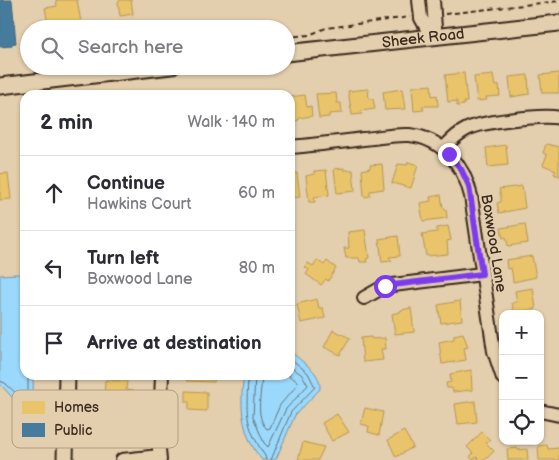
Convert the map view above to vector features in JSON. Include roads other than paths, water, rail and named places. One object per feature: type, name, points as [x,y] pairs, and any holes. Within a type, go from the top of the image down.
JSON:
[{"type":"street","points":[[419,0],[421,18],[430,36]]},
{"type":"street","points":[[430,36],[435,28],[433,0]]},
{"type":"street","name":"Sheek Road","points":[[295,52],[559,23]]},
{"type":"street","points":[[0,86],[39,89],[119,75]]},
{"type":"street","points":[[295,146],[408,135],[424,139],[443,149],[456,135],[475,126],[538,118],[559,118]]},
{"type":"street","name":"Boxwood Lane","points":[[443,149],[461,169],[469,186],[494,351],[499,366]]},
{"type":"street","points":[[364,298],[385,286],[482,274]]},
{"type":"street","points":[[544,411],[559,414]]},
{"type":"street","points":[[122,460],[160,458]]},
{"type":"water","points":[[0,275],[20,275],[20,380],[33,380],[32,390],[12,390],[12,397],[0,384]]},
{"type":"water","points":[[295,356],[310,367],[319,382],[320,389],[295,415],[274,460],[262,460],[255,451],[246,431],[242,399],[244,380],[295,380]]}]
